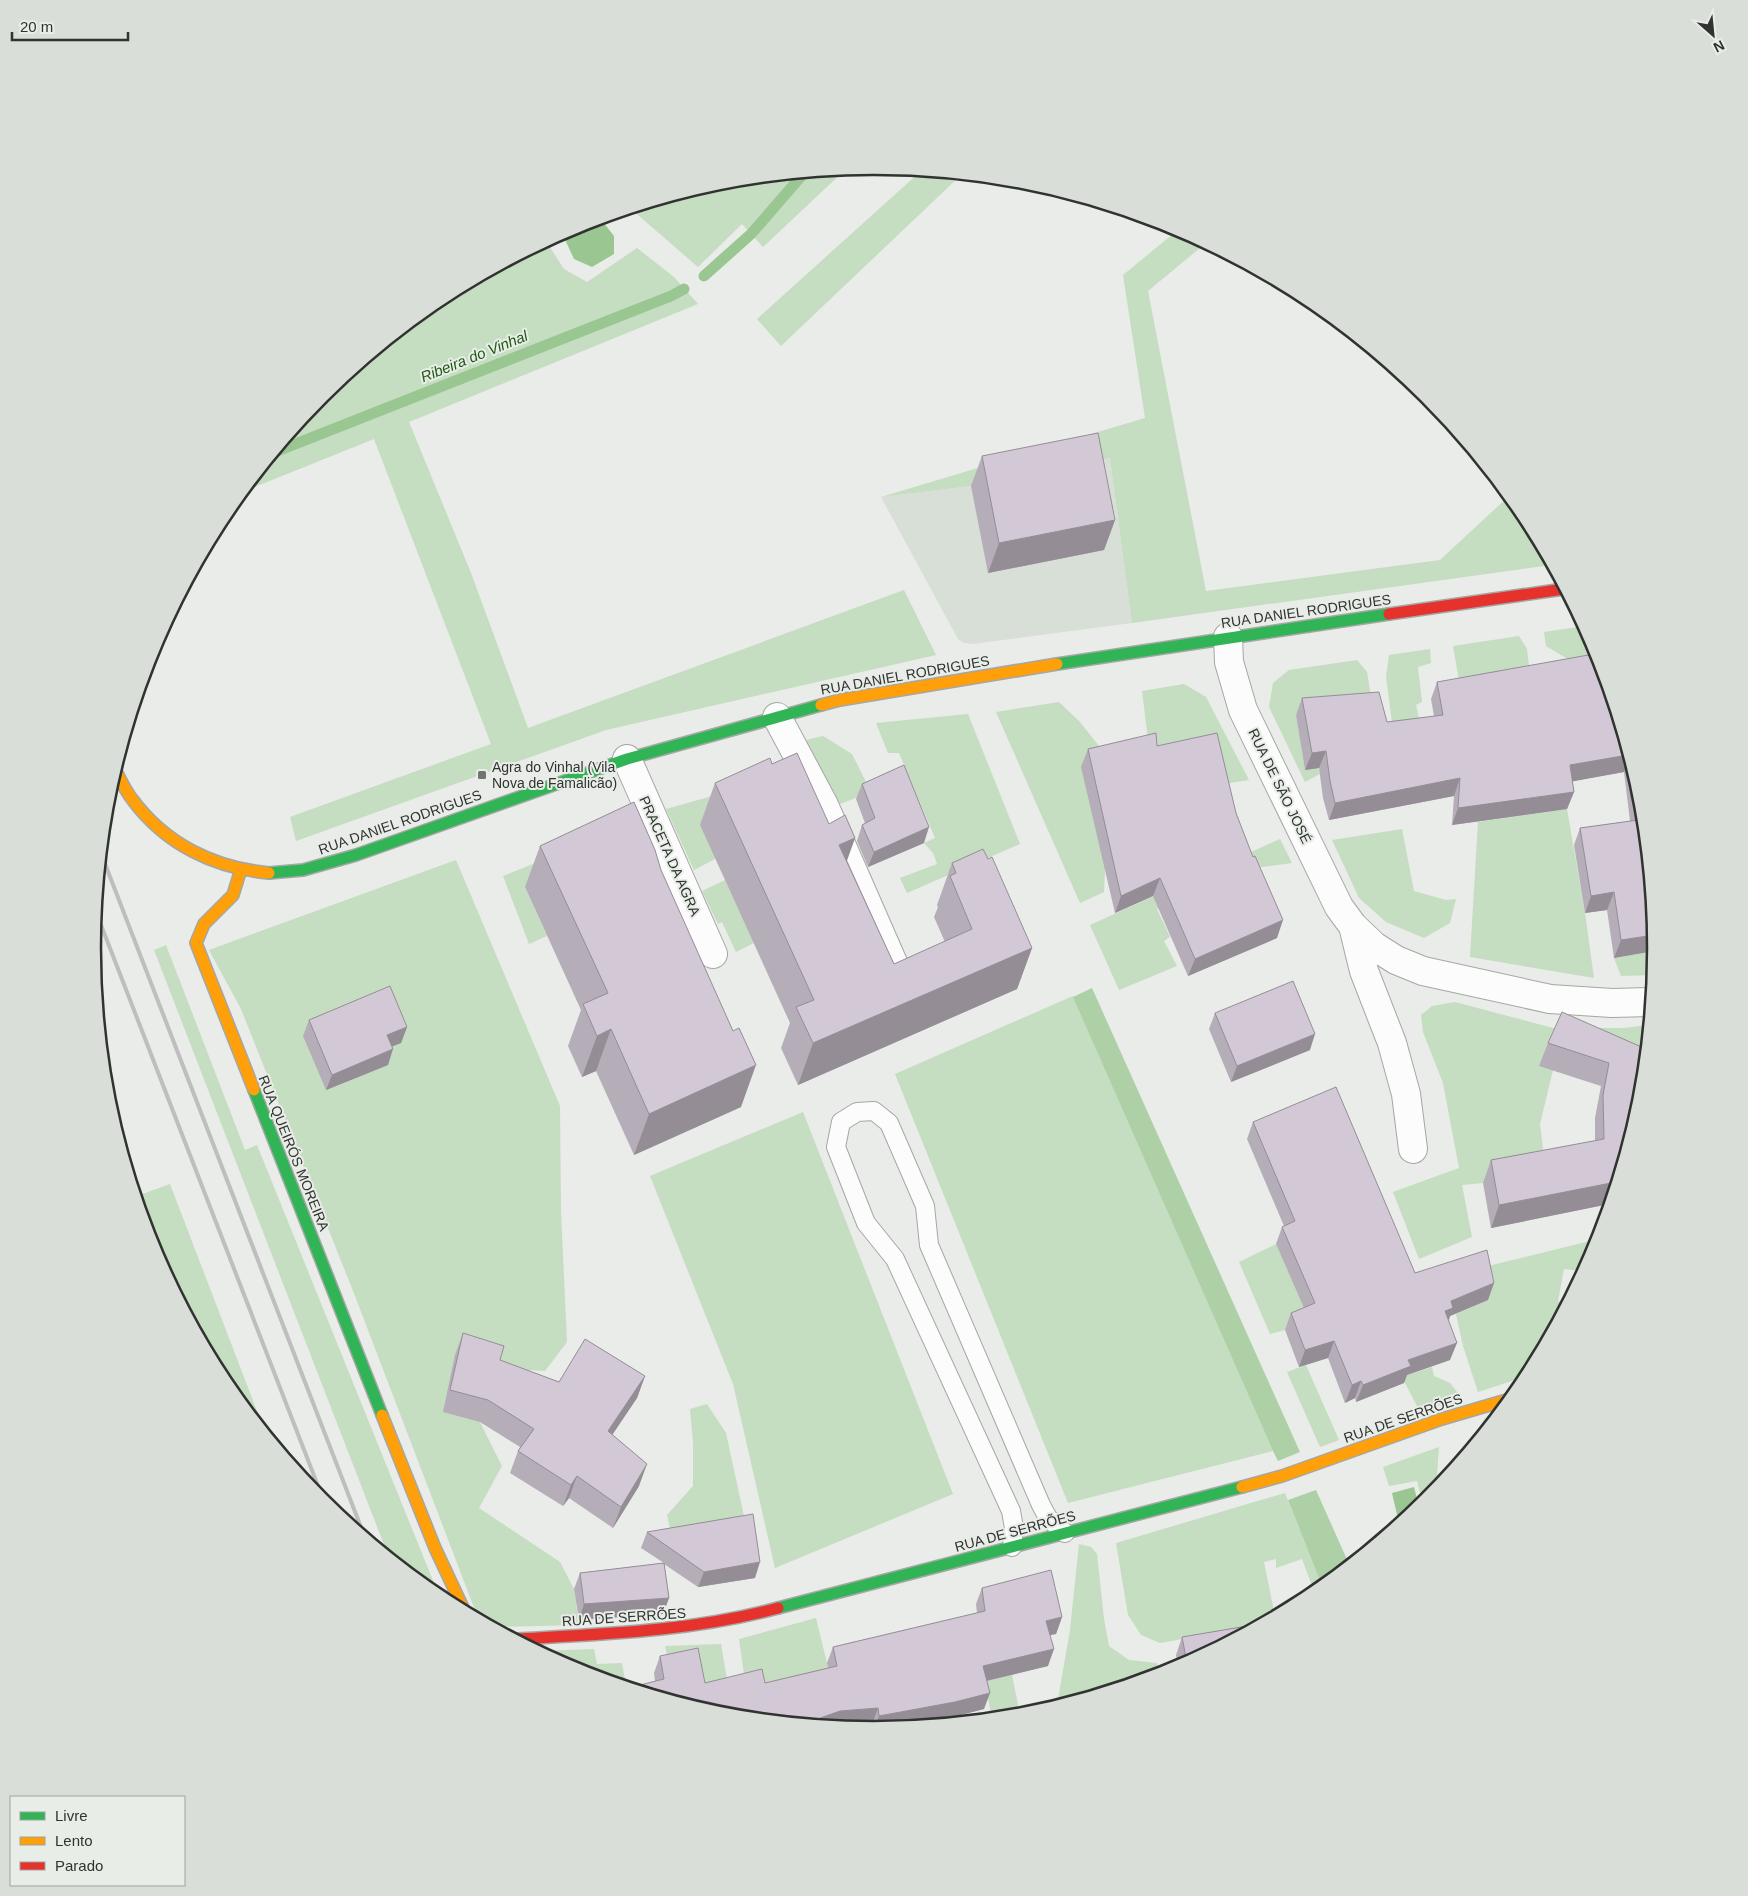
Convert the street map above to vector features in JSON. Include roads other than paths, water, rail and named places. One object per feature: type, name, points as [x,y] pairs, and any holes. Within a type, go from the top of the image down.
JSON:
[{"type":"street","name":"RUA DANIEL RODRIGUES","points":[[241,869],[268,872],[303,870],[356,856],[466,815],[628,759],[840,700],[973,677],[1228,638],[1559,591]]},
{"type":"street","name":"RUA DE SÃO JOSÉ","points":[[1228,638],[1235,688],[1243,710],[1339,907],[1353,926],[1374,946],[1396,960],[1423,971],[1550,999],[1645,1002]]},
{"type":"street","points":[[777,717],[824,805],[894,965]]},
{"type":"street","name":"PRACETA DA AGRA","points":[[628,759],[713,954]]},
{"type":"street","points":[[121,778],[131,798],[151,822],[168,837],[213,862],[241,869]]},
{"type":"street","name":"RUA QUEIRÓS MOREIRA","points":[[241,869],[239,884],[229,901],[200,928],[196,943],[428,1530],[459,1600]]},
{"type":"street","name":"RUA DE SÃO JOSÉ","points":[[1353,926],[1364,971],[1392,1043],[1403,1085],[1411,1125],[1413,1148]]},
{"type":"street","name":"RUA DE SERRÕES","points":[[527,1638],[690,1627],[725,1622],[1282,1476],[1442,1419],[1498,1402]]},
{"type":"lane","points":[[1012,1547],[1014,1528],[1011,1511],[895,1259],[866,1223],[836,1147],[841,1122],[857,1112],[874,1111],[890,1123],[925,1206],[929,1245],[1041,1505],[1048,1518],[1065,1533]]},
{"type":"waterway","name":"Ribeira do Vinhal","points":[[704,276],[751,234],[798,179]]},
{"type":"waterway","name":"Ribeira do Vinhal","points":[[285,448],[671,296],[684,289]]},
{"type":"railway","points":[[106,866],[360,1525]]},
{"type":"railway","points":[[102,927],[317,1482]]},
{"type":"place","name":"Agra do Vinhal (Vila Nova de Famalicão)","points":[[482,775]]}]
